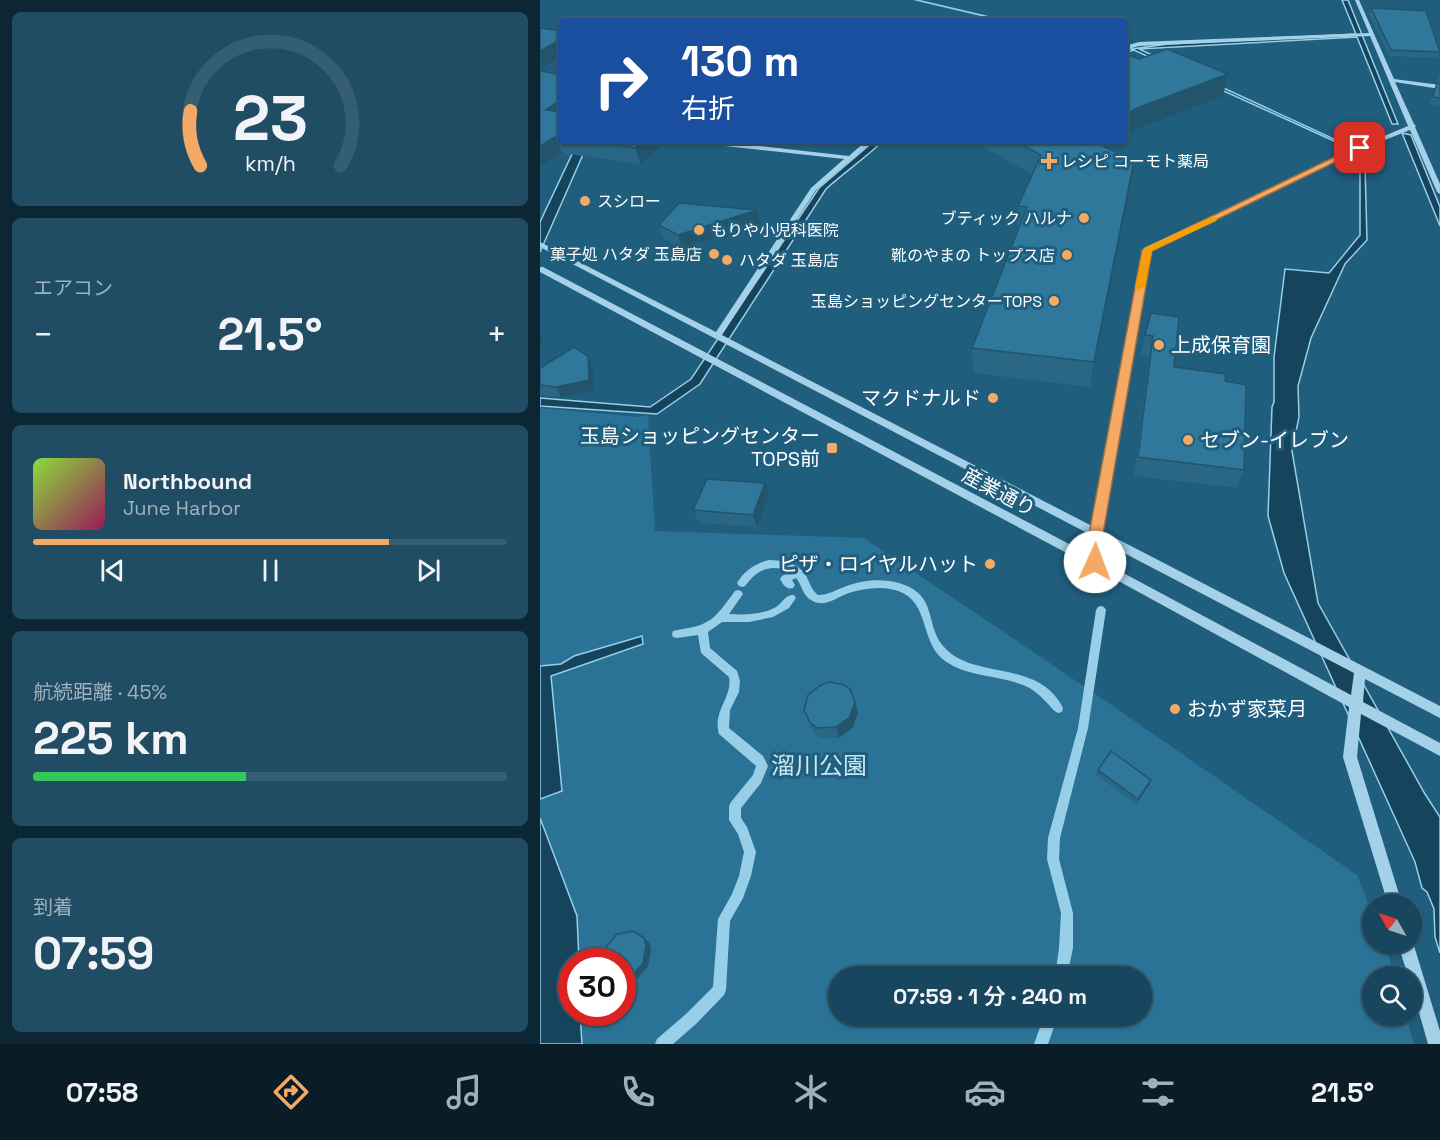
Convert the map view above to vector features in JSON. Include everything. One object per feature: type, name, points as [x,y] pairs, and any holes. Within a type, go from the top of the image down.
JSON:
[{"type":"street","points":[[1357,0],[1440,192]]},
{"type":"street","points":[[1128,47],[1371,34]]},
{"type":"street","points":[[1391,80],[1440,87]]},
{"type":"street","points":[[1095,562],[1096,534],[1147,250],[1356,150],[1413,126]]},
{"type":"street","points":[[724,144],[851,158]]},
{"type":"street","points":[[717,337],[806,199],[822,181],[867,144]]},
{"type":"street","name":"産業通り","points":[[544,246],[1440,712]]},
{"type":"street","name":"産業通り","points":[[540,269],[1095,562],[1440,750]]},
{"type":"street","points":[[1360,670],[1350,757],[1392,894]]},
{"type":"street","points":[[1409,954],[1436,1044]]},
{"type":"green space","name":"溜川公園","points":[[540,408],[639,417],[648,415],[655,531],[864,538],[1094,693],[1357,875],[1364,894],[1362,894],[1362,954],[1388,954],[1392,966],[1362,966],[1362,1026],[1409,1026],[1414,1044],[582,1044],[581,1026],[636,1026],[636,948],[578,948],[577,916],[540,818],[540,799],[562,791],[551,676],[643,644],[642,636],[575,656],[562,664],[540,666]]},
{"type":"shaded area","points":[[1342,0],[1348,0],[1398,124],[1392,124],[1357,37],[1139,49],[1360,151],[1365,167],[1367,240],[1345,264],[1311,338],[1298,386],[1299,417],[1292,451],[1318,603],[1440,817],[1440,953],[1435,937],[1434,909],[1427,892],[1422,888],[1415,862],[1284,573],[1268,516],[1274,357],[1285,269],[1329,273],[1360,235],[1360,167],[1355,153],[1347,147],[1134,50],[1128,52],[1128,50],[1168,44],[1356,34]]},
{"type":"shaded area","points":[[1402,133],[1411,135],[1440,207],[1440,226]]},
{"type":"shaded area","points":[[870,144],[880,144],[826,189],[700,384],[657,414],[540,406],[540,398],[650,407],[691,379],[819,188]]},
{"type":"shaded area","points":[[585,150],[540,252],[540,222],[573,152]]},
{"type":"shaded area","points":[[642,636],[643,644],[551,676],[562,791],[540,799],[540,666],[561,664],[574,656]]},
{"type":"shaded area","points":[[540,818],[577,916],[578,948],[558,948],[558,1026],[581,1026],[582,1044],[540,1044]]},
{"type":"building","points":[[1371,8],[1426,11],[1440,52],[1391,50]]},
{"type":"building","points":[[540,28],[558,31],[558,41],[540,51]]},
{"type":"building","points":[[1167,49],[1228,74],[1128,113],[1128,55],[1139,59]]},
{"type":"building","points":[[540,71],[558,74],[558,102],[545,110],[558,112],[558,137],[540,146]]},
{"type":"building","points":[[1437,83],[1440,83],[1440,98],[1433,97]]},
{"type":"building","points":[[607,144],[640,144],[635,148]]},
{"type":"building","name":"玉島ショッピングセンターTOPS","points":[[1021,144],[1099,144],[1134,161],[1094,362],[972,348],[1027,207],[1018,206],[1041,155]]},
{"type":"building","points":[[679,203],[757,210],[678,235],[659,225]]},
{"type":"building","name":"セブン-イレブン","points":[[1151,313],[1179,317],[1174,367],[1226,374],[1225,381],[1246,385],[1244,470],[1138,457],[1153,336],[1145,335]]},
{"type":"building","points":[[574,347],[588,356],[589,380],[556,387],[540,385],[540,368]]},
{"type":"building","points":[[707,479],[765,483],[753,515],[693,510]]},
{"type":"building","points":[[829,682],[844,685],[850,689],[855,702],[850,717],[836,727],[818,728],[811,724],[804,710],[808,695]]},
{"type":"building","points":[[1111,751],[1151,780],[1138,799],[1098,770]]},
{"type":"building","points":[[633,931],[644,938],[646,946],[643,963],[636,971],[636,948],[605,948],[617,934]]},
{"type":"waterway","points":[[915,0],[995,18]]},
{"type":"waterway","points":[[742,583],[748,575],[761,566],[777,564],[784,565],[799,574],[810,594],[817,599],[826,599],[867,585],[887,585],[906,590],[921,603],[935,640],[948,657],[975,669],[1026,681],[1048,696],[1058,708]]},
{"type":"waterway","points":[[790,585],[785,579],[797,573]]},
{"type":"waterway","points":[[677,634],[700,630],[714,624],[738,594]]},
{"type":"waterway","points":[[721,618],[760,617],[779,610],[791,598]]},
{"type":"waterway","points":[[1063,966],[1067,913],[1053,859],[1054,838],[1083,728],[1101,610]]},
{"type":"waterway","points":[[662,1044],[719,990],[724,919],[737,898],[750,852],[743,831],[735,820],[735,806],[757,779],[762,766],[759,760],[723,730],[725,709],[734,692],[735,681],[733,674],[705,650],[703,631]]},
{"type":"waterway","points":[[1041,1044],[1047,1026]]},
{"type":"slow traffic","points":[[1140,287],[1147,250],[1213,219]]},
{"type":"place","name":"レシピ コーモト薬局","points":[[1049,161]]},
{"type":"place","name":"スシロー","points":[[585,201]]},
{"type":"place","name":"ブティック ハルナ","points":[[1084,218]]},
{"type":"place","name":"もりや小児科医院","points":[[699,230]]},
{"type":"place","name":"菓子処 ハタダ 玉島店","points":[[714,254]]},
{"type":"place","name":"靴のやまの トップス店","points":[[1067,255]]},
{"type":"place","name":"ハタダ 玉島店","points":[[727,260]]},
{"type":"place","name":"玉島ショッピングセンターTOPS","points":[[1054,301]]},
{"type":"place","name":"上成保育園","points":[[1159,345]]},
{"type":"place","name":"マクドナルド","points":[[993,398]]},
{"type":"place","name":"セブン-イレブン","points":[[1188,440]]},
{"type":"place","name":"玉島ショッピングセンター TOPS前","points":[[832,448]]},
{"type":"place","name":"ピザ・ロイヤルハット","points":[[990,564]]},
{"type":"place","name":"おかず家菜月","points":[[1175,709]]},
{"type":"route","points":[[1095,562],[1096,534],[1147,250],[1360,148]]}]
